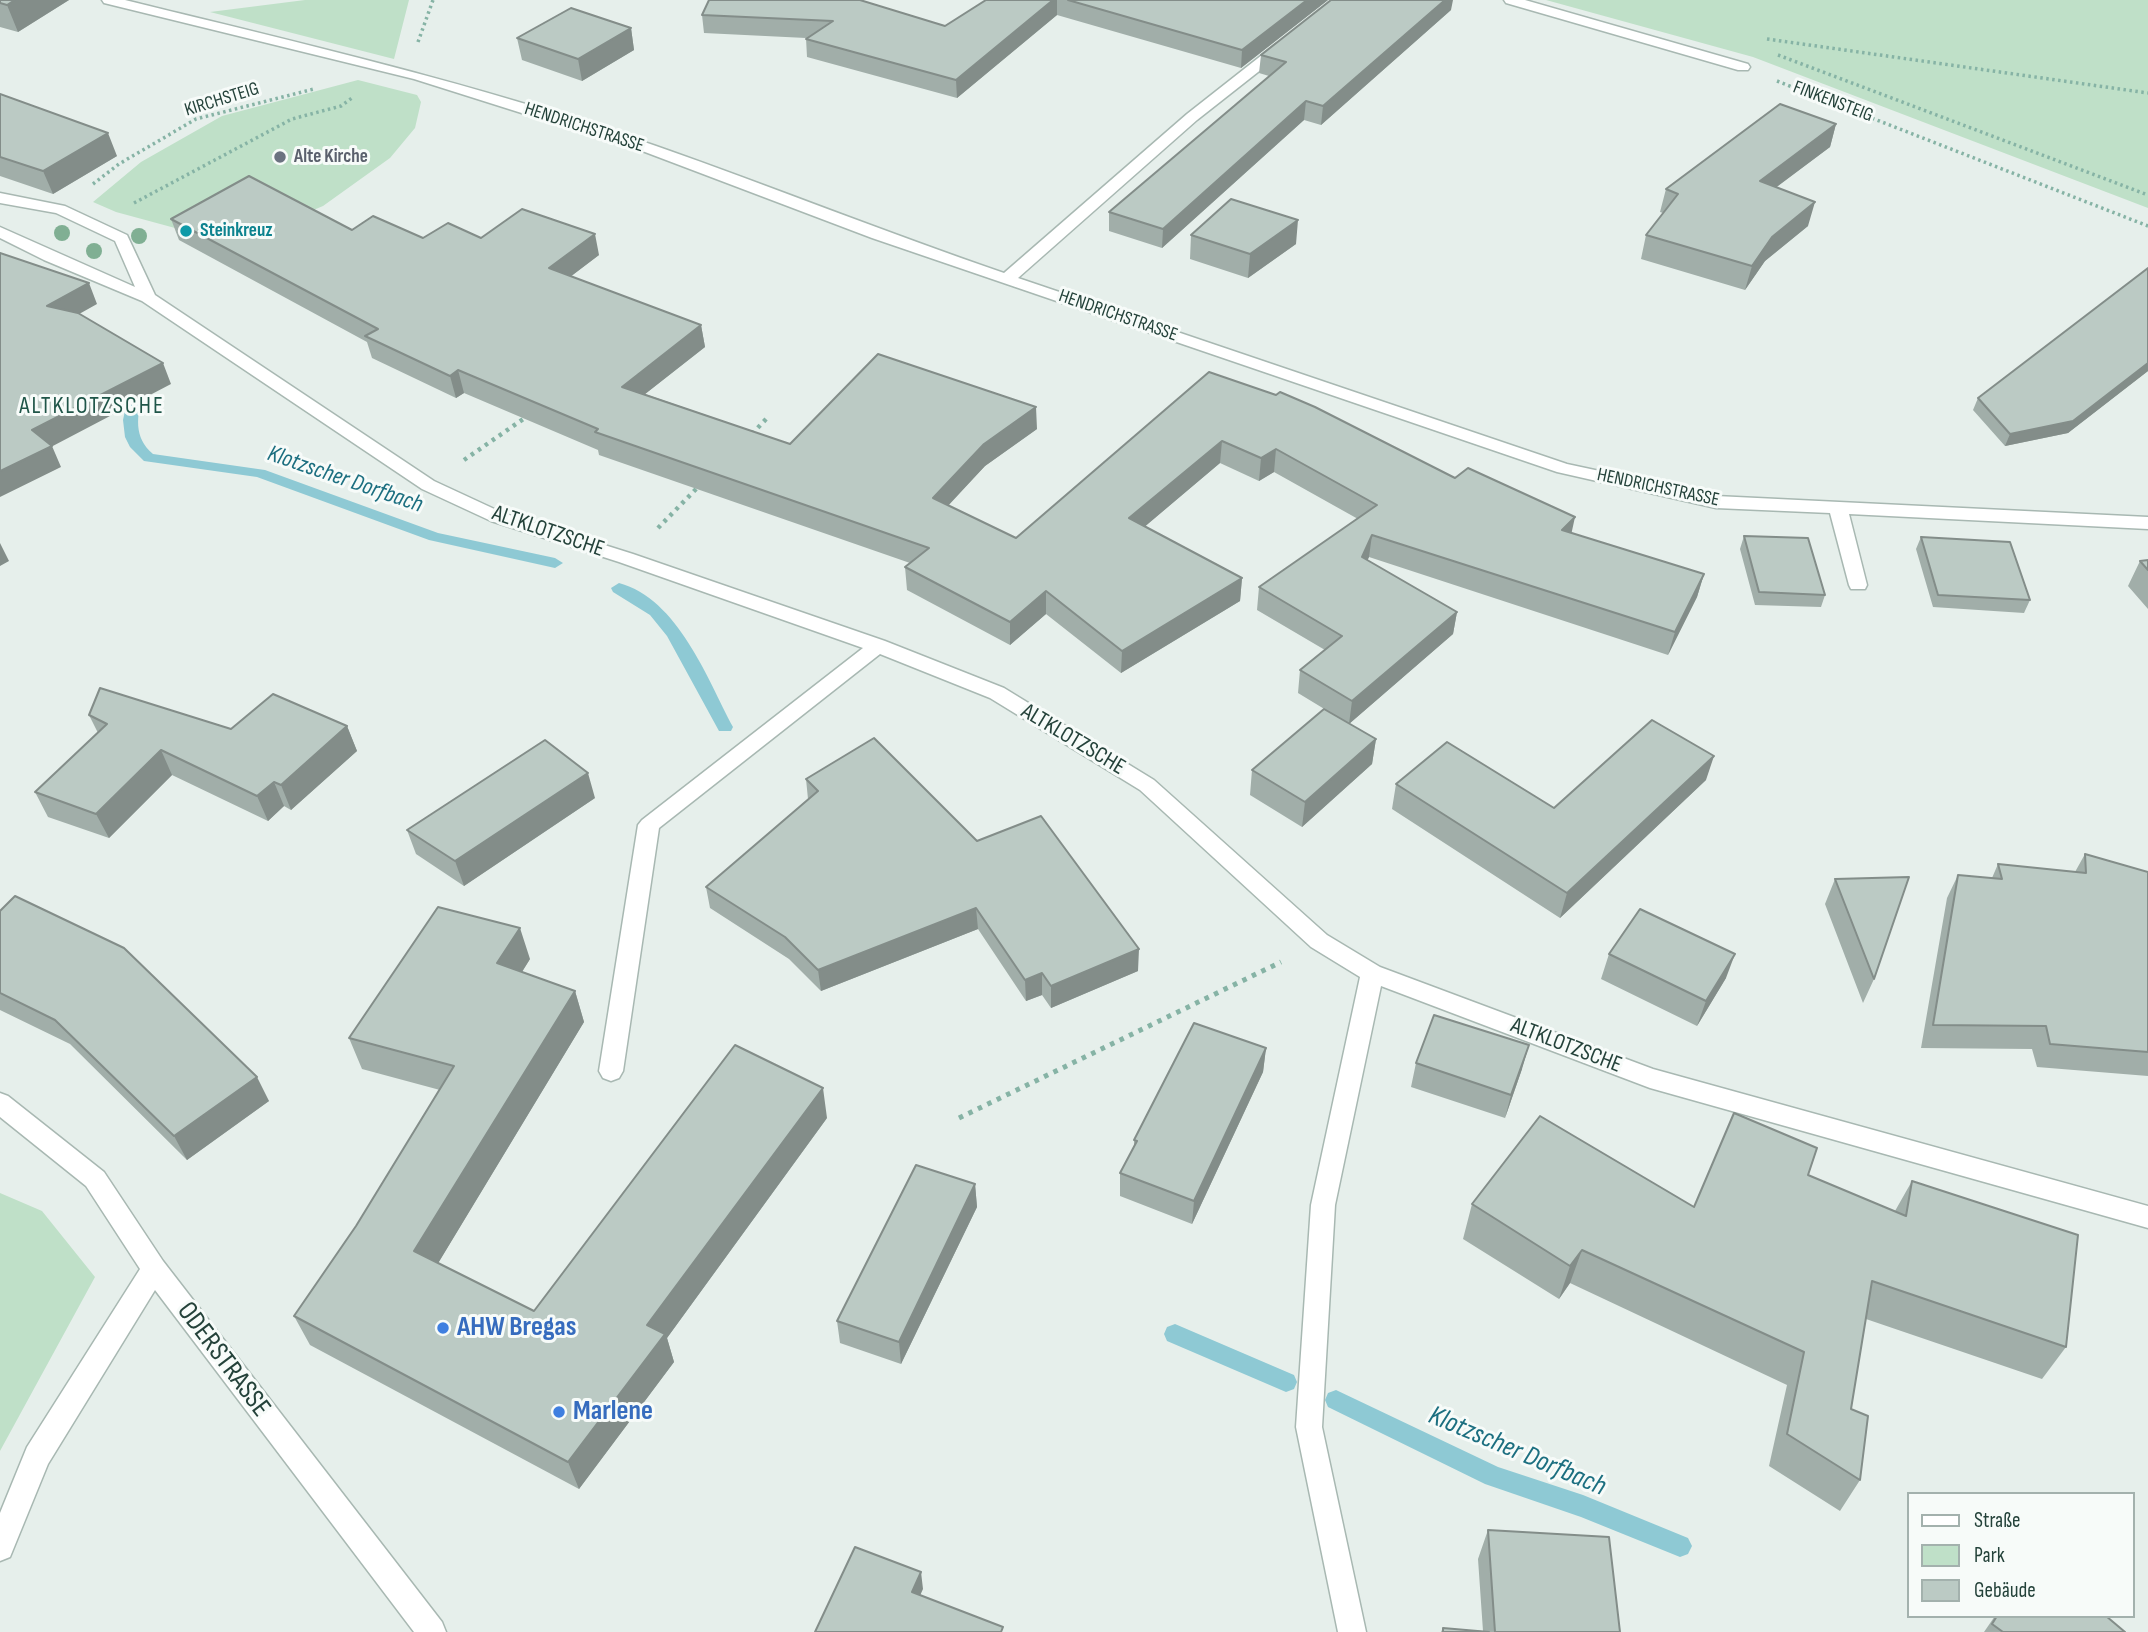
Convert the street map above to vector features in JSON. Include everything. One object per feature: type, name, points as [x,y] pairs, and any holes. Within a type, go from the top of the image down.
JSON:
[{"type":"street","name":"HENDRICHSTRASSE","points":[[109,0],[139,4],[406,73],[650,149],[877,235],[1563,468],[1716,502],[2148,523]]},
{"type":"street","points":[[1511,0],[1743,67]]},
{"type":"street","points":[[1008,278],[1192,117],[1289,41]]},
{"type":"street","points":[[0,198],[60,209],[122,238],[148,298]]},
{"type":"street","name":"ALTKLOTZSCHE","points":[[0,232],[50,257],[148,298],[428,485],[498,517],[626,558],[878,646],[997,693],[1147,785],[1319,941],[1372,974],[1650,1078],[2148,1217]]},
{"type":"street","points":[[1838,508],[1858,585]]},
{"type":"street","points":[[611,1071],[649,825],[878,646]]},
{"type":"street","points":[[1352,1632],[1309,1427],[1323,1205],[1372,974]]},
{"type":"street","name":"ODERSTRASSE","points":[[0,1103],[95,1178],[154,1269],[432,1632]]},
{"type":"street","points":[[0,1547],[37,1456],[154,1269]]},
{"type":"path","points":[[406,73],[433,0]]},
{"type":"path","points":[[1766,39],[2148,93]]},
{"type":"path","points":[[1776,54],[2148,195]]},
{"type":"path","name":"KIRCHSTEIG","points":[[60,209],[119,164],[196,119],[315,89],[369,65]]},
{"type":"path","name":"FINKENSTEIG","points":[[1743,67],[2148,226]]},
{"type":"path","points":[[92,224],[292,119],[341,106],[352,98]]},
{"type":"path","points":[[428,485],[530,415]]},
{"type":"path","points":[[750,435],[768,417]]},
{"type":"path","points":[[626,558],[704,482]]},
{"type":"path","points":[[959,1118],[1319,941]]},
{"type":"green space","points":[[305,0],[409,0],[394,59],[210,12]]},
{"type":"green space","points":[[1546,0],[2148,0],[2148,208],[1753,57]]},
{"type":"green space","points":[[358,80],[417,95],[421,102],[415,128],[390,158],[323,206],[278,225],[186,231],[116,212],[93,202],[141,162],[222,116]]},
{"type":"green space","points":[[0,1193],[42,1211],[95,1277],[0,1451]]},
{"type":"building","points":[[0,0],[15,0],[7,5],[0,3]]},
{"type":"building","points":[[709,0],[860,0],[945,26],[986,0],[1053,0],[956,80],[806,39],[833,21],[702,15]]},
{"type":"building","points":[[1068,0],[1307,0],[1242,50]]},
{"type":"building","points":[[1331,0],[1445,0],[1323,106],[1306,101],[1163,229],[1109,212],[1286,62],[1261,55]]},
{"type":"building","points":[[571,8],[631,28],[578,59],[517,38]]},
{"type":"building","points":[[0,94],[108,133],[43,171],[0,157]]},
{"type":"building","points":[[1780,104],[1836,124],[1760,181],[1815,202],[1772,237],[1752,266],[1646,235],[1678,194],[1666,189]]},
{"type":"building","points":[[249,176],[352,230],[373,216],[423,238],[448,223],[481,238],[522,209],[595,234],[549,268],[701,325],[622,387],[790,444],[878,354],[1036,407],[984,444],[933,498],[1016,538],[1209,372],[1276,395],[1280,392],[1315,407],[1455,478],[1468,468],[1575,517],[1562,530],[1704,574],[1675,632],[1372,535],[1362,557],[1457,612],[1352,701],[1300,670],[1342,636],[1259,587],[1377,505],[1276,449],[1261,458],[1222,441],[1129,518],[1242,578],[1122,651],[1046,591],[1010,622],[905,567],[929,548],[595,432],[598,429],[458,370],[450,376],[365,336],[378,329],[171,219]]},
{"type":"building","points":[[1231,199],[1298,220],[1250,254],[1191,235]]},
{"type":"building","points":[[0,253],[89,283],[47,306],[78,313],[163,363],[32,430],[52,446],[0,471]]},
{"type":"building","points":[[2148,268],[2148,363],[2073,421],[2010,434],[1978,398]]},
{"type":"building","points":[[1744,536],[1808,538],[1825,595],[1759,592]]},
{"type":"building","points":[[1921,537],[2010,542],[2030,600],[1938,595]]},
{"type":"building","points":[[2148,560],[2148,570],[2140,561]]},
{"type":"building","points":[[100,688],[231,729],[273,694],[347,726],[281,785],[274,782],[257,796],[161,750],[96,814],[35,792],[107,724],[89,715]]},
{"type":"building","points":[[1324,709],[1376,739],[1305,802],[1252,770]]},
{"type":"building","points":[[1652,720],[1714,756],[1567,893],[1396,784],[1447,742],[1554,808]]},
{"type":"building","points":[[874,738],[977,841],[1041,816],[1139,949],[1051,986],[1042,973],[1025,980],[976,908],[818,970],[785,937],[706,887],[818,791],[806,779]]},
{"type":"building","points":[[545,740],[588,773],[455,861],[407,830]]},
{"type":"building","points":[[2085,854],[2148,872],[2148,1052],[2050,1044],[2046,1026],[1933,1025],[1958,875],[2002,879],[1998,864],[2086,873]]},
{"type":"building","points":[[1909,877],[1874,979],[1835,879]]},
{"type":"building","points":[[15,896],[124,948],[257,1077],[174,1136],[55,1020],[0,993],[0,911]]},
{"type":"building","points":[[438,907],[520,928],[497,963],[575,991],[414,1251],[534,1311],[735,1045],[823,1088],[647,1325],[665,1334],[568,1462],[294,1316],[356,1226],[454,1066],[349,1038]]},
{"type":"building","points":[[1640,909],[1735,954],[1706,1001],[1609,954]]},
{"type":"building","points":[[1434,1015],[1529,1045],[1511,1095],[1416,1063]]},
{"type":"building","points":[[1194,1023],[1266,1048],[1194,1201],[1120,1173]]},
{"type":"building","points":[[1734,1113],[1817,1148],[1808,1175],[1906,1216],[1912,1181],[2078,1235],[2066,1347],[1872,1281],[1851,1409],[1868,1416],[1860,1480],[1787,1434],[1804,1352],[1582,1250],[1570,1266],[1472,1204],[1540,1116],[1694,1207]]},
{"type":"building","points":[[916,1165],[975,1184],[899,1342],[837,1321]]},
{"type":"building","points":[[1488,1530],[1609,1537],[1620,1632],[1495,1632]]},
{"type":"building","points":[[855,1547],[921,1572],[912,1592],[1003,1627],[1001,1632],[815,1632]]},
{"type":"building","points":[[1996,1618],[2108,1618],[2125,1632],[2003,1632],[1992,1624]]},
{"type":"building","points":[[1443,1628],[1489,1632],[1443,1632]]},
{"type":"waterway","name":"Klotzscher Dorfbach","points":[[136,392],[130,429],[135,444],[149,458],[260,473],[434,537],[555,563]]},
{"type":"waterway","name":"Klotzscher Dorfbach","points":[[619,588],[656,611],[674,633],[725,727]]},
{"type":"waterway","name":"Klotzscher Dorfbach","points":[[1175,1334],[1286,1382]]},
{"type":"waterway","name":"Klotzscher Dorfbach","points":[[1336,1400],[1493,1476],[1583,1506],[1680,1546]]},
{"type":"place","name":"Alte Kirche","points":[[280,157]]},
{"type":"place","name":"Steinkreuz","points":[[186,231]]},
{"type":"place","name":"AHW Bregas","points":[[443,1328]]},
{"type":"place","name":"Marlene","points":[[559,1412]]},
{"type":"district","name":"ALTKLOTZSCHE","points":[[92,407]]}]
